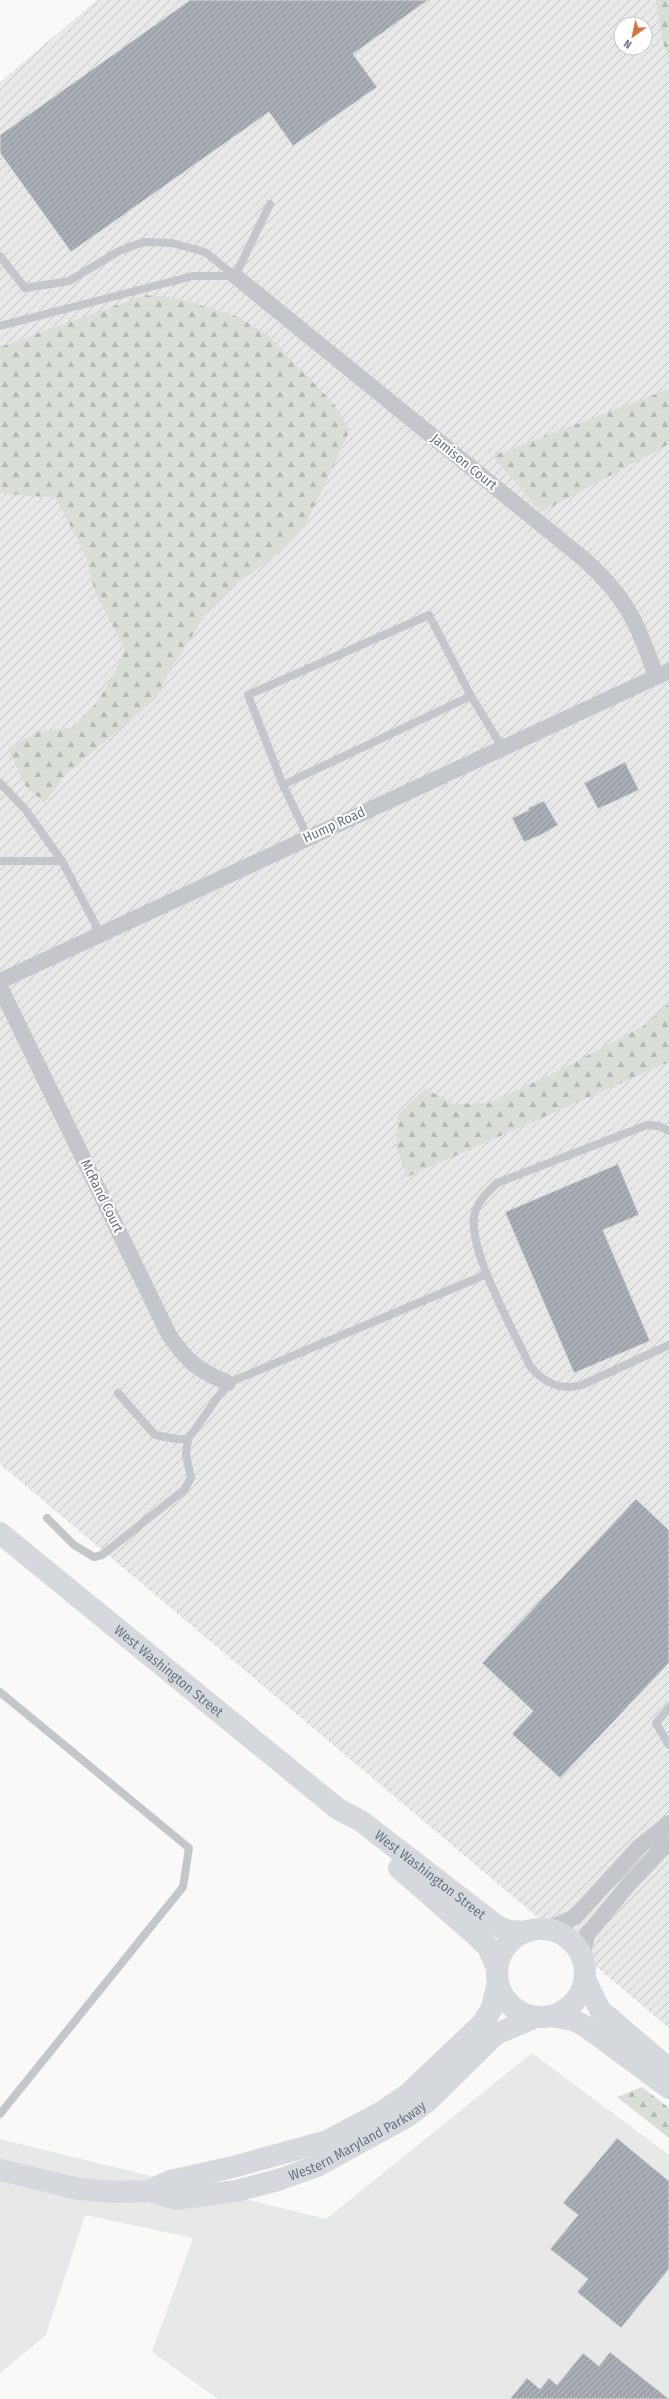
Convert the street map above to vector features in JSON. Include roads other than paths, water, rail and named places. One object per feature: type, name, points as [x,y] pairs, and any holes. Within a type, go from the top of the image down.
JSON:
[{"type":"main road","name":"West Washington Street","points":[[0,1533],[338,1809],[361,1821],[497,1926],[509,1931],[536,1931]]},
{"type":"main road","name":"West Washington Street","points":[[338,1809],[354,1829],[488,1947],[498,1975]]},
{"type":"main road","points":[[669,2069],[600,2010],[572,1942],[556,1932],[536,1931],[514,1939],[504,1949],[498,1975],[503,1994],[511,2005],[523,2013],[573,2020],[585,2026],[669,2088]]},
{"type":"main road","points":[[543,2016],[562,2012],[573,2003],[581,1992],[584,1969]]},
{"type":"main road","name":"Western Maryland Parkway","points":[[149,2191],[170,2181],[226,2168],[327,2141],[380,2113],[408,2094],[483,2023],[492,2008],[498,1975]]},
{"type":"main road","name":"Western Maryland Parkway","points":[[0,2170],[79,2189],[112,2192],[149,2191],[176,2199],[236,2191],[278,2180],[317,2166],[408,2116],[429,2100],[496,2034],[543,2016]]},
{"type":"street","name":"Jamison Court","points":[[235,276],[585,560],[609,582],[628,606],[662,673]]},
{"type":"street","name":"Hump Road","points":[[0,980],[662,673]]},
{"type":"street","name":"McRand Court","points":[[0,987],[169,1335],[183,1355],[201,1371],[228,1383]]},
{"type":"street","points":[[536,1931],[575,1917],[639,1847],[669,1823]]},
{"type":"street","points":[[584,1969],[587,1936],[628,1885],[669,1842]]},
{"type":"lane","points":[[235,276],[270,204]]},
{"type":"lane","points":[[0,256],[25,288],[69,281],[120,251],[143,242],[172,243],[205,252],[235,276]]},
{"type":"lane","points":[[0,326],[193,276],[235,276]]},
{"type":"lane","points":[[308,837],[283,785],[248,695],[429,615],[471,696],[502,747]]},
{"type":"lane","points":[[283,785],[471,696]]},
{"type":"lane","points":[[0,783],[25,809],[62,861],[100,934]]},
{"type":"lane","points":[[0,861],[62,861]]},
{"type":"lane","points":[[669,1131],[660,1126],[647,1125],[497,1183],[484,1195],[475,1213],[474,1234],[487,1274],[530,1366],[540,1378],[554,1386],[571,1388],[582,1385],[669,1345]]},
{"type":"lane","points":[[47,1518],[74,1545],[94,1557],[102,1555],[184,1490],[191,1478],[186,1455],[188,1439],[228,1383],[487,1274]]},
{"type":"lane","points":[[118,1393],[155,1435],[176,1440],[188,1439]]},
{"type":"lane","points":[[0,1692],[189,1848],[182,1886],[0,2112]]},
{"type":"lane","points":[[669,1708],[656,1723],[669,1745]]}]
